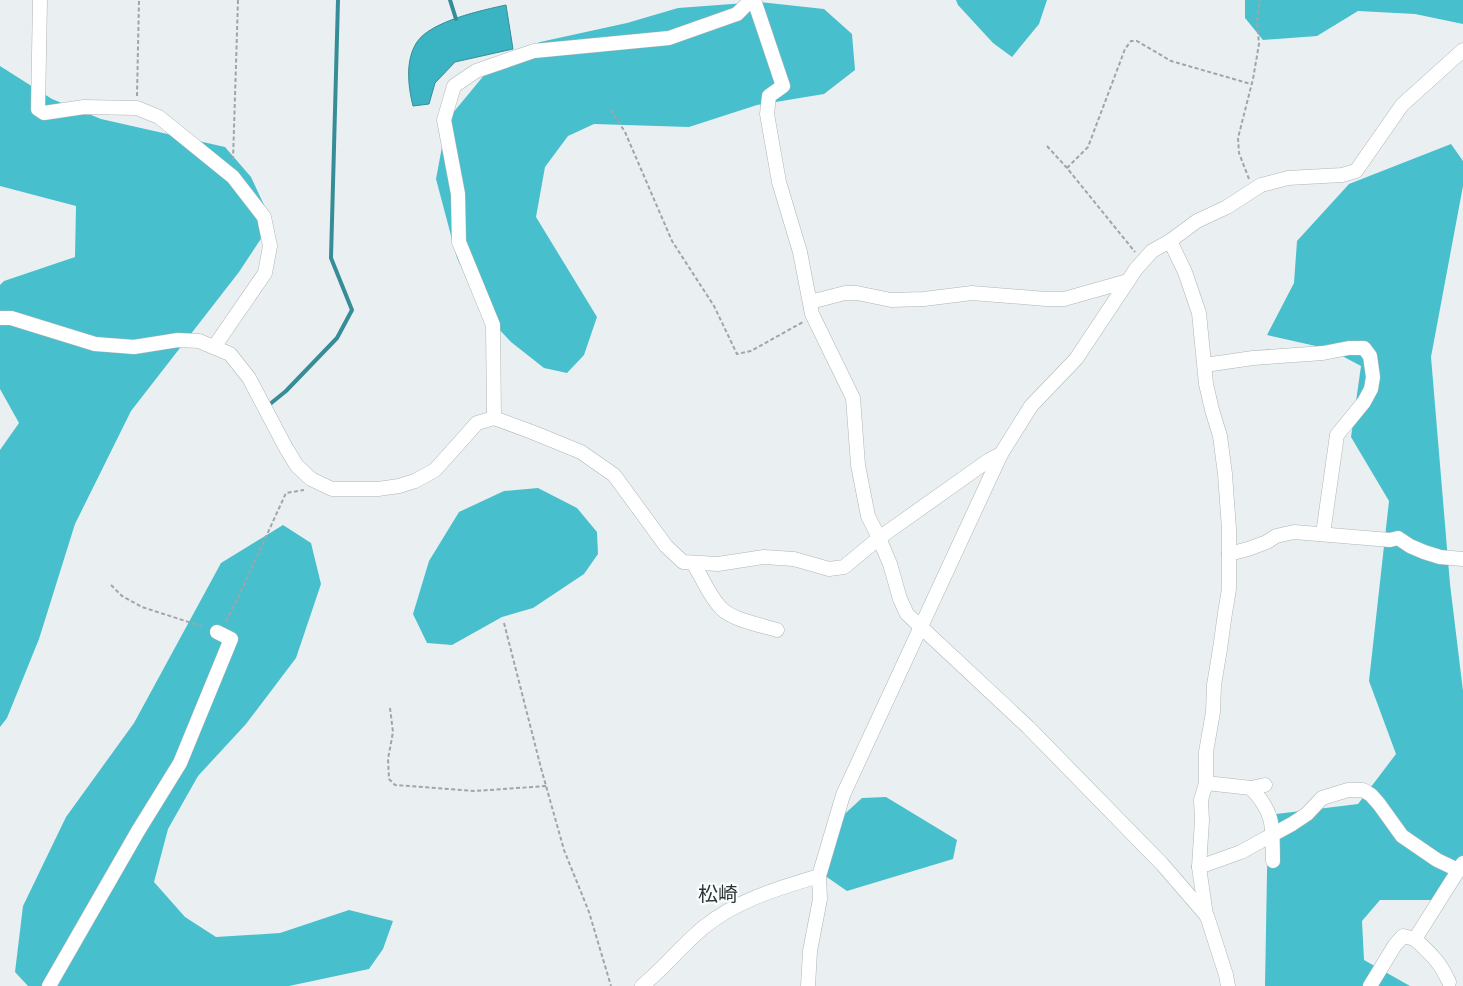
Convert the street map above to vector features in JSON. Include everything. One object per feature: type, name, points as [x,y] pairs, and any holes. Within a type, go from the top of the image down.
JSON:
[{"type":"street","points":[[40,0],[38,109],[44,113],[84,107],[137,108],[159,117],[233,177],[264,217],[270,246],[265,273],[214,347]]},
{"type":"street","points":[[494,418],[493,325],[459,242],[458,194],[444,120],[454,86],[476,71],[534,51],[669,38],[737,14],[750,0]]},
{"type":"street","points":[[754,0],[783,86],[769,96],[767,114],[780,182],[800,252],[814,316],[853,398],[858,465],[868,516],[890,564],[900,599],[907,614],[1028,727],[1162,864],[1206,916]]},
{"type":"street","points":[[808,986],[810,951],[820,899],[820,876],[844,795],[1001,454],[1031,406],[1076,360],[1128,281],[1152,251],[1170,241],[1197,221],[1227,207],[1262,185],[1288,178],[1342,175],[1356,171],[1402,105],[1463,50]]},
{"type":"street","points":[[1170,241],[1185,272],[1199,314],[1206,384],[1220,436],[1223,455],[1229,529],[1230,589],[1214,685],[1213,712],[1206,752],[1206,783],[1201,800],[1202,821],[1199,867],[1206,916],[1228,986]]},
{"type":"street","points":[[810,302],[845,293],[856,293],[892,300],[924,299],[972,293],[1046,299],[1064,298],[1128,281]]},
{"type":"street","points":[[0,318],[11,318],[95,344],[134,347],[178,340],[198,341],[230,354],[248,378],[297,466],[311,479],[332,489],[378,490],[415,481],[435,470],[477,423],[494,418],[581,452],[608,471],[614,476],[666,546],[683,562],[718,564],[764,557],[794,559],[828,569],[844,567],[879,538],[989,460],[1001,454]]},
{"type":"street","points":[[1205,365],[1253,358],[1323,353],[1350,348],[1364,348],[1370,356],[1373,377],[1371,389],[1364,402],[1336,435],[1324,534]]},
{"type":"street","points":[[1229,554],[1267,542],[1276,536],[1294,532],[1390,540],[1398,538],[1424,552],[1440,557],[1463,559]]},
{"type":"street","points":[[693,563],[723,610],[734,617],[777,630]]},
{"type":"street","points":[[48,986],[138,831],[180,763],[231,638],[217,632]]},
{"type":"street","points":[[1206,783],[1251,788],[1265,785]]},
{"type":"street","points":[[1251,788],[1266,806],[1272,820],[1273,861]]},
{"type":"street","points":[[1199,867],[1242,852],[1307,814],[1322,798],[1348,790],[1363,790],[1379,804],[1402,836],[1437,860],[1461,866],[1415,939]]},
{"type":"street","points":[[642,986],[704,927],[736,906],[778,888],[820,876]]},
{"type":"street","points":[[1370,986],[1395,945],[1403,936],[1415,939],[1434,956],[1449,982]]},
{"type":"path","points":[[137,108],[139,0]]},
{"type":"path","points":[[233,177],[238,0]]},
{"type":"path","points":[[1253,190],[1239,153],[1238,138],[1259,44],[1257,21],[1260,0]]},
{"type":"path","points":[[1067,168],[1088,147],[1125,49],[1131,41],[1136,41],[1171,60],[1251,84]]},
{"type":"path","points":[[611,110],[625,132],[672,241],[714,306],[737,354],[751,351],[814,316]]},
{"type":"path","points":[[1047,146],[1067,168],[1142,262]]},
{"type":"path","points":[[110,585],[122,596],[142,607],[217,632],[226,622],[237,600],[286,493],[323,485]]},
{"type":"path","points":[[504,623],[564,850],[589,912],[611,986]]},
{"type":"path","points":[[390,708],[393,732],[388,759],[388,779],[395,784],[476,791],[546,786]]},
{"type":"shaded area","points":[[956,0],[1047,0],[1039,24],[1012,57],[993,43],[958,5]]},
{"type":"shaded area","points":[[1245,0],[1463,0],[1463,24],[1415,14],[1358,11],[1317,36],[1263,40],[1245,18]]},
{"type":"shaded area","points":[[759,2],[824,9],[852,34],[855,70],[824,94],[757,105],[689,127],[594,124],[568,136],[545,167],[536,217],[597,317],[584,355],[567,373],[544,368],[511,342],[484,313],[457,258],[436,179],[447,120],[495,62],[540,42],[627,23],[678,8]]},
{"type":"shaded area","points":[[506,5],[513,49],[455,62],[435,83],[429,104],[413,106],[409,82],[409,65],[417,42],[424,35],[445,22],[471,13]]},
{"type":"shaded area","points":[[0,66],[52,99],[101,119],[225,147],[251,177],[272,222],[239,272],[131,411],[75,524],[39,639],[7,718],[0,727],[0,450],[19,423],[0,389],[0,285],[4,281],[75,257],[76,206],[0,186]]},
{"type":"shaded area","points":[[1451,144],[1463,161],[1463,186],[1431,357],[1450,584],[1463,691],[1463,865],[1438,900],[1380,900],[1362,921],[1364,960],[1410,986],[1265,986],[1268,815],[1358,804],[1396,754],[1369,681],[1389,501],[1351,437],[1361,366],[1329,349],[1267,335],[1294,283],[1297,241],[1349,184]]},
{"type":"shaded area","points":[[538,488],[577,508],[597,532],[598,554],[584,574],[533,608],[502,617],[452,645],[427,643],[413,614],[429,561],[459,512],[504,491]]},
{"type":"shaded area","points":[[283,525],[311,543],[321,584],[296,658],[246,724],[198,776],[168,829],[154,882],[185,917],[216,937],[280,933],[349,910],[393,921],[383,949],[369,969],[289,986],[28,986],[15,972],[23,906],[66,817],[134,723],[221,563]]},
{"type":"shaded area","points":[[886,797],[957,840],[953,859],[847,891],[821,873],[825,832],[862,798]]},
{"type":"waterway","points":[[270,404],[286,391],[337,338],[352,310],[331,258],[338,0]]},
{"type":"waterway","points":[[450,0],[456,19]]},
{"type":"district","name":"松崎","points":[[718,894]]}]
